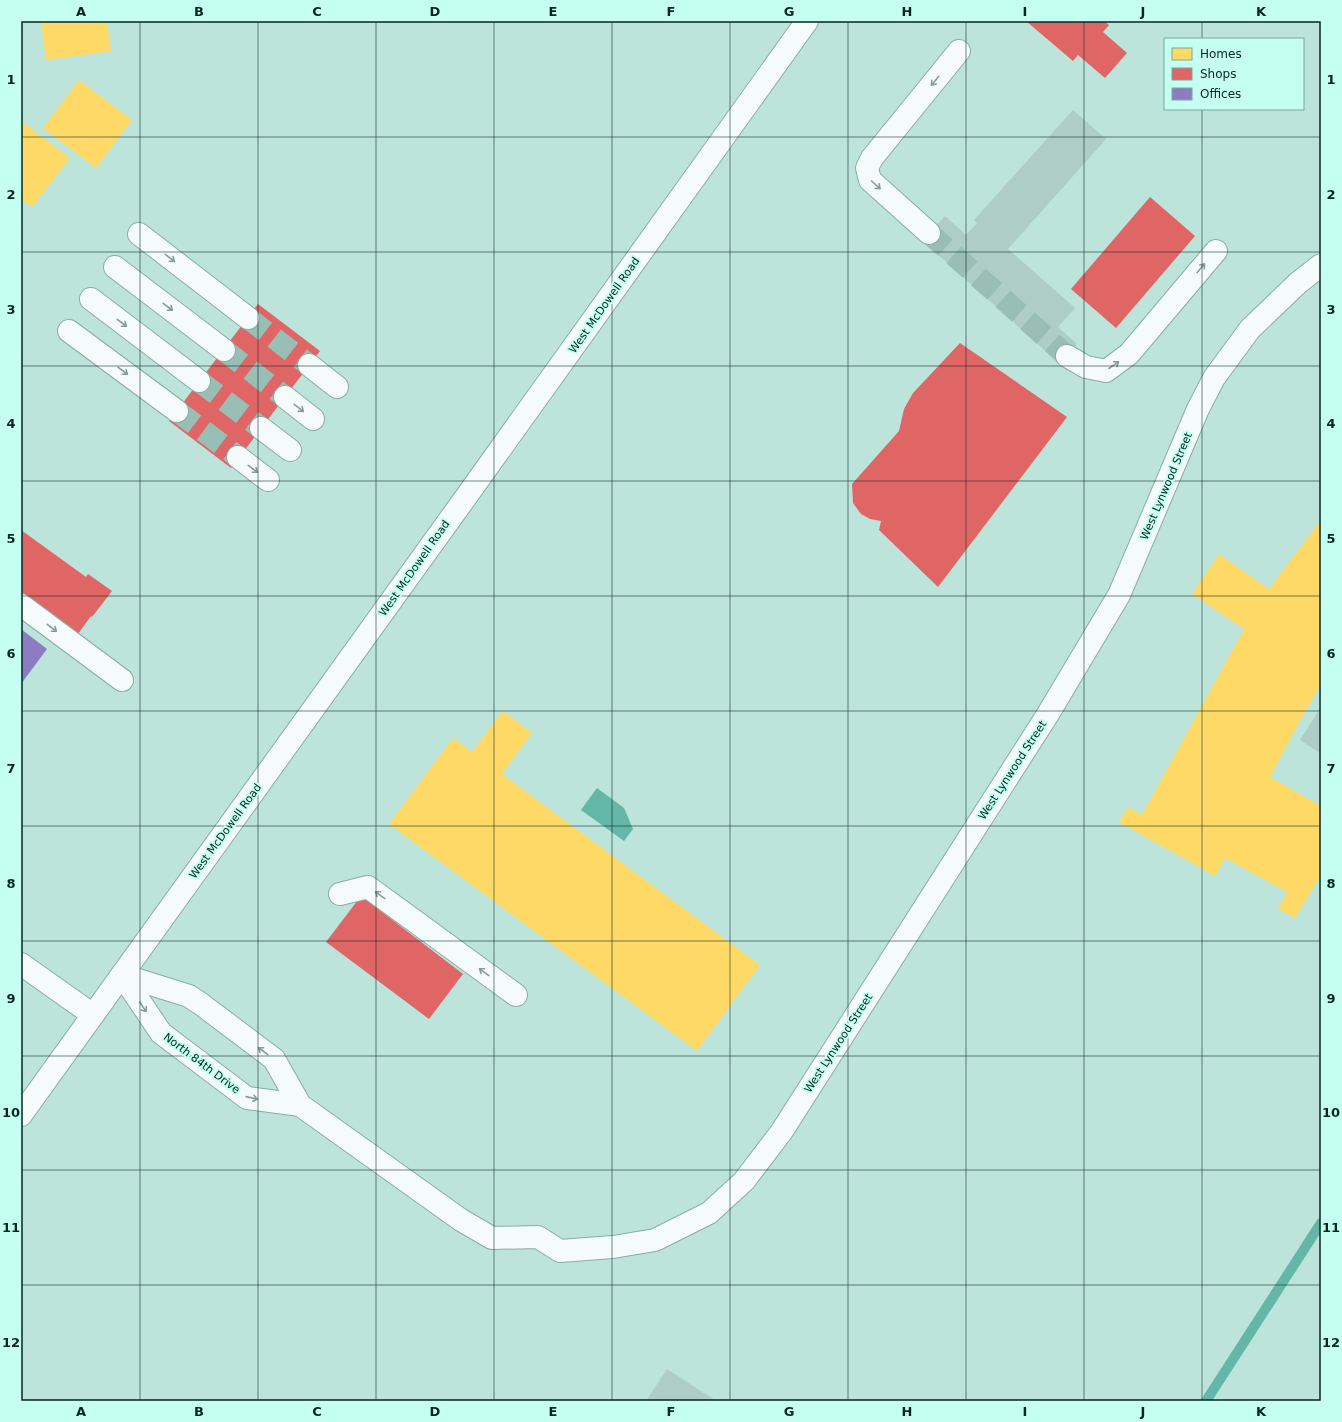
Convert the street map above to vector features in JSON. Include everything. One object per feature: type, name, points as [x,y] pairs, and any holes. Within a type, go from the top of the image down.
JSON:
[{"type":"street","name":"West McDowell Road","points":[[21,1115],[256,788],[341,673],[412,570],[807,21]]},
{"type":"street","points":[[929,233],[870,180],[867,168],[872,158],[959,51]]},
{"type":"street","points":[[139,234],[248,318]]},
{"type":"street","points":[[1067,356],[1086,368],[1106,371],[1129,354],[1216,251]]},
{"type":"street","name":"West Lynwood Street","points":[[656,1240],[709,1214],[744,1181],[782,1131],[1048,714],[1119,595],[1198,409],[1214,378],[1250,329],[1298,283],[1321,265]]},
{"type":"street","points":[[115,267],[224,350]]},
{"type":"street","points":[[91,299],[199,381]]},
{"type":"street","points":[[69,331],[177,411]]},
{"type":"street","points":[[309,365],[337,387]]},
{"type":"street","points":[[285,397],[313,419]]},
{"type":"street","points":[[261,428],[290,450]]},
{"type":"street","points":[[238,457],[268,480]]},
{"type":"street","points":[[21,605],[122,680]]},
{"type":"street","points":[[340,894],[368,887],[516,995]]},
{"type":"street","points":[[21,964],[93,1015]]},
{"type":"street","name":"North 84th Drive","points":[[122,975],[161,1033],[247,1098],[300,1105]]},
{"type":"street","name":"North 84th Drive","points":[[122,975],[189,996],[201,1004],[274,1060],[300,1105],[461,1220],[492,1238],[538,1237],[560,1251],[612,1247],[656,1240]]},
{"type":"shaded area","points":[[597,788],[624,808],[633,829],[624,841],[581,810]]},
{"type":"building: Homes","points":[[41,21],[107,21],[111,51],[46,60]]},
{"type":"building: Homes","points":[[79,80],[132,120],[96,168],[43,128]]},
{"type":"building: Homes","points":[[21,121],[70,158],[32,207],[21,199]]},
{"type":"building: Homes","points":[[1321,520],[1321,684],[1270,777],[1321,806],[1321,875],[1295,918],[1278,909],[1287,892],[1225,858],[1215,876],[1119,822],[1128,807],[1142,815],[1244,629],[1192,594],[1219,554],[1269,589]]},
{"type":"building: Homes","points":[[503,711],[532,733],[502,774],[760,965],[697,1051],[389,824],[453,738],[472,752]]},
{"type":"building: Shops","points":[[1026,21],[1104,21],[1109,25],[1103,32],[1127,53],[1105,78],[1078,55],[1073,61]]},
{"type":"building: Shops","points":[[1150,197],[1195,236],[1116,328],[1071,289]]},
{"type":"building: Shops","points":[[258,304],[320,351],[231,468],[169,421]]},
{"type":"building: Shops","points":[[960,343],[1067,417],[938,587],[879,530],[881,521],[870,519],[861,514],[853,503],[852,484],[899,431],[904,409],[913,393]]},
{"type":"building: Shops","points":[[21,530],[86,577],[88,574],[112,591],[78,634],[21,592]]},
{"type":"building: Shops","points":[[361,896],[463,974],[429,1019],[326,942]]},
{"type":"building: Offices","points":[[21,629],[47,649],[21,684]]},
{"type":"building: Other","points":[[1073,110],[1106,139],[1008,249],[1075,308],[1058,327],[1077,344],[1060,364],[923,241],[945,216],[966,235],[977,223],[974,220]]},
{"type":"building: Other","points":[[1321,707],[1321,754],[1300,740]]},
{"type":"building: Other","points":[[667,1369],[716,1401],[646,1401]]},
{"type":"waterway","points":[[1206,1401],[1321,1223]]},
{"type":"tunnel","points":[[929,233],[1067,356]]},
{"type":"tunnel","points":[[248,318],[309,365]]},
{"type":"tunnel","points":[[224,350],[285,397]]},
{"type":"tunnel","points":[[199,381],[261,428]]},
{"type":"tunnel","points":[[177,411],[238,457]]}]
